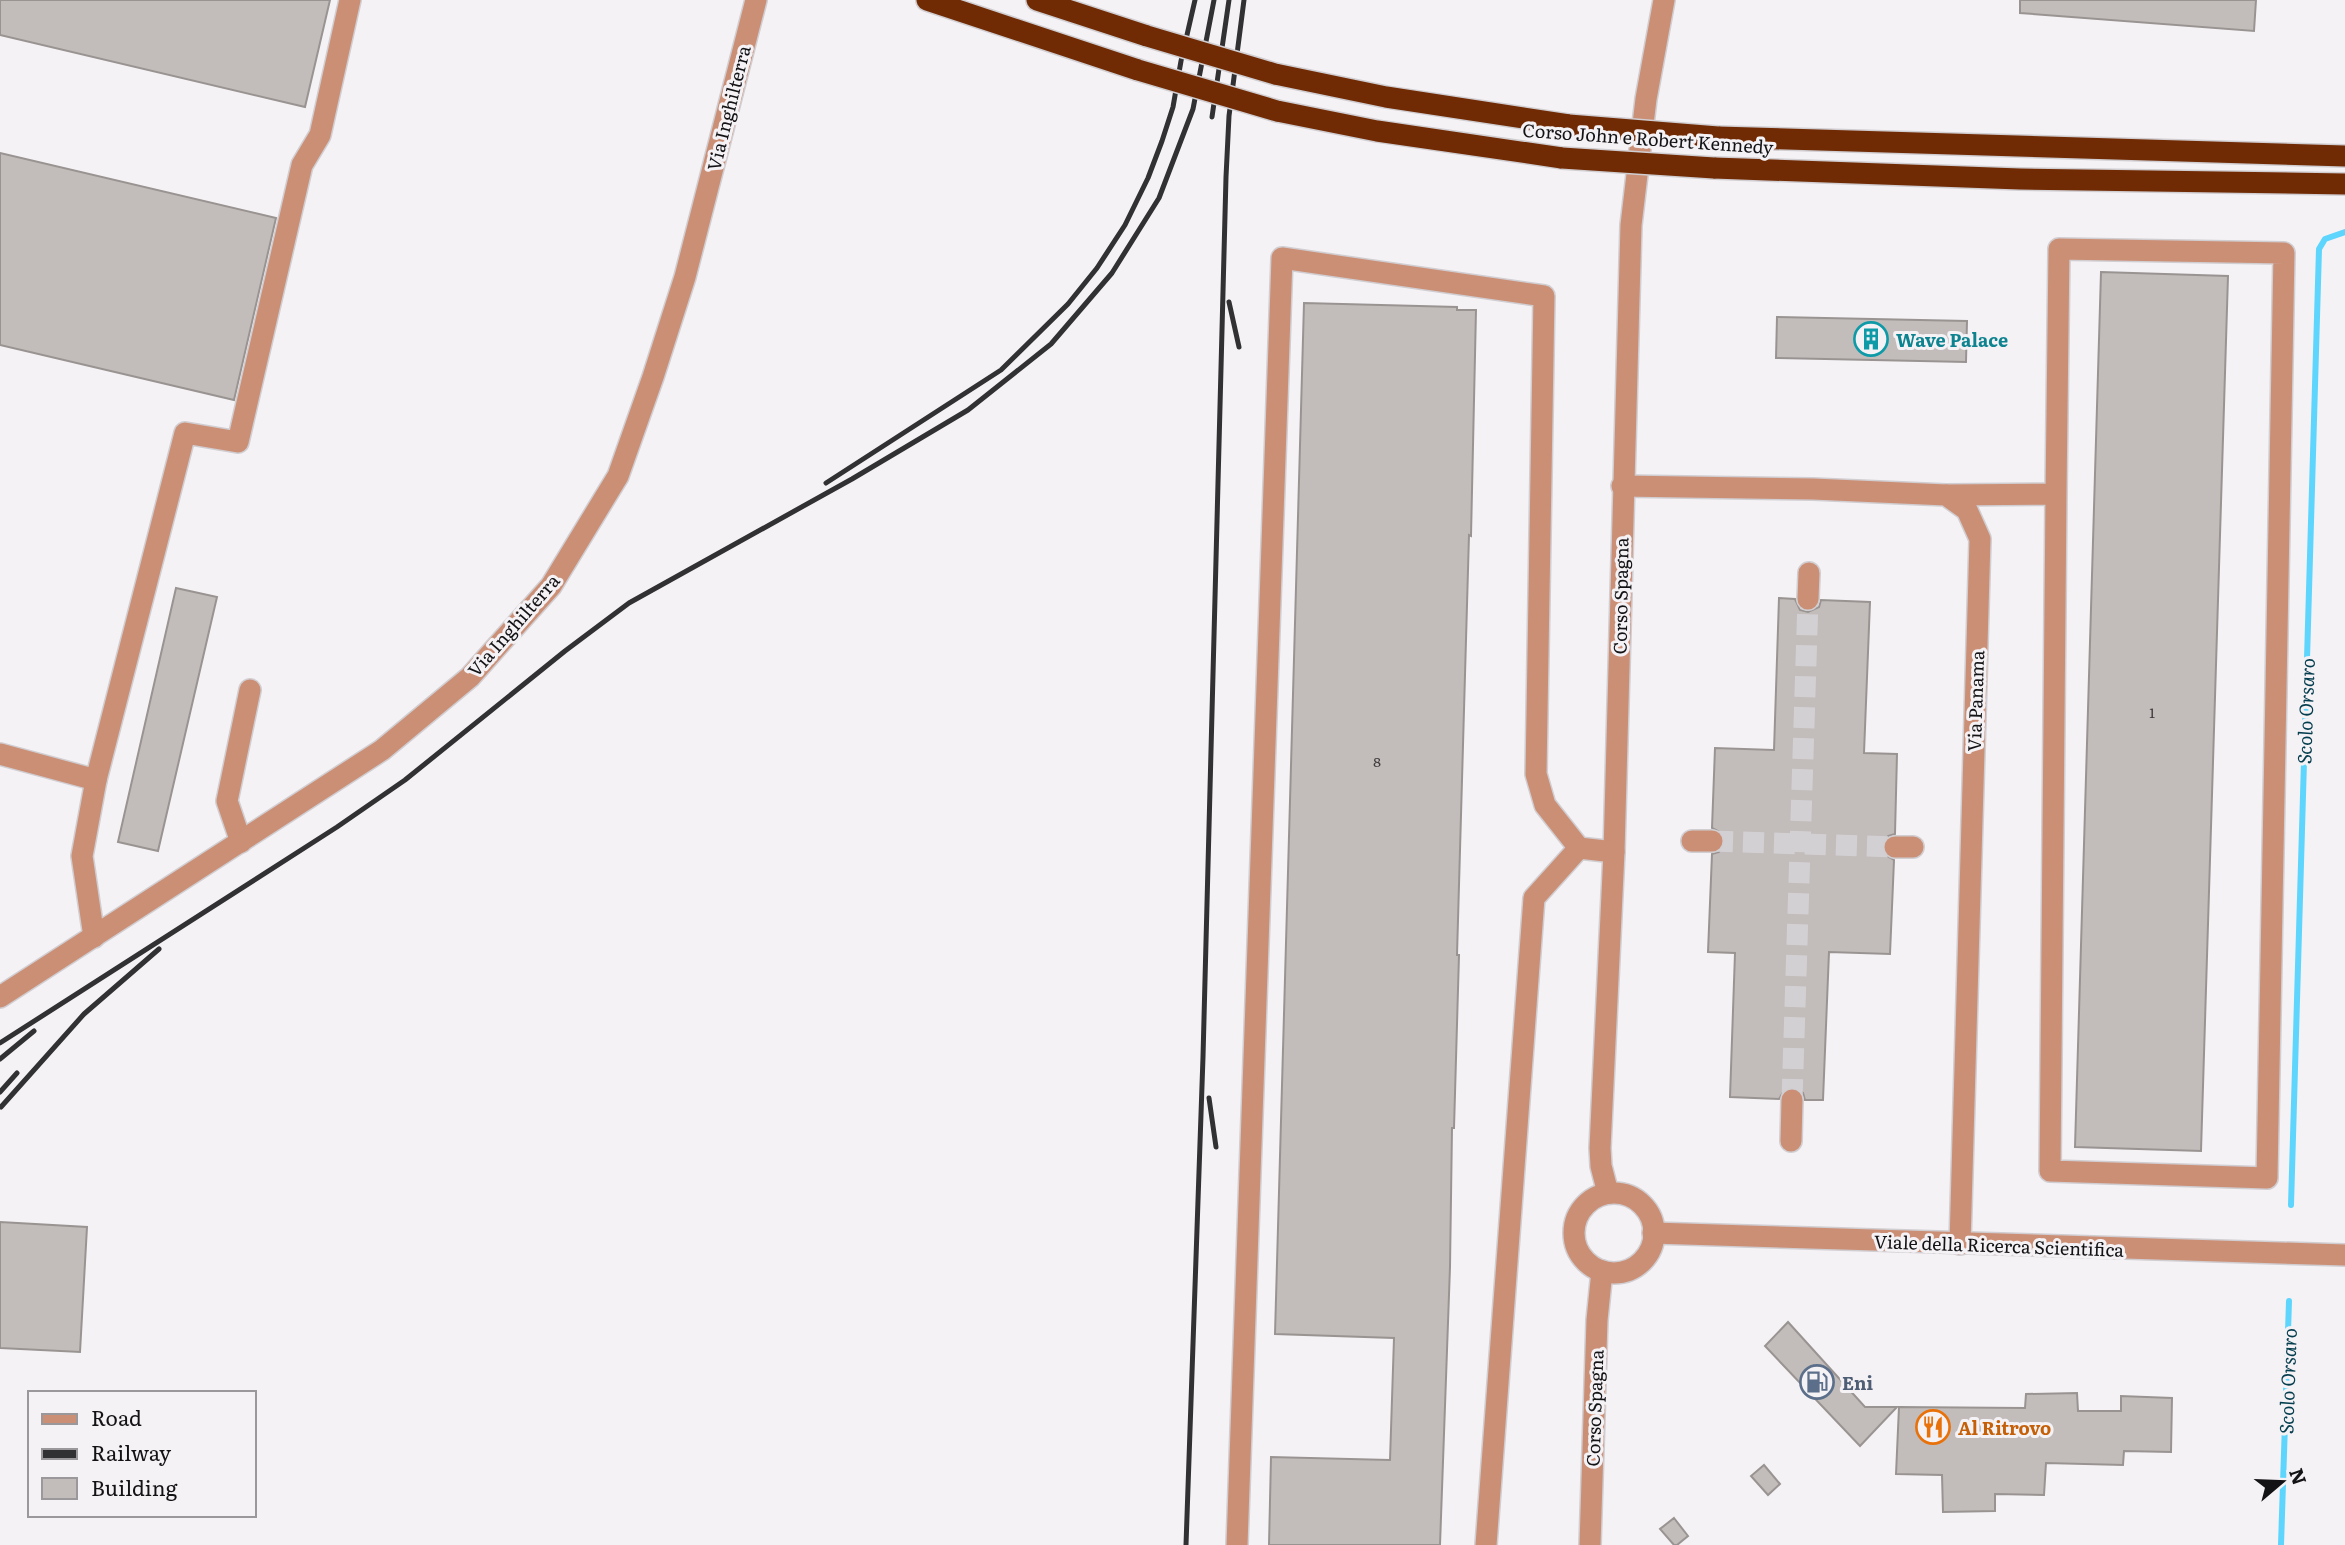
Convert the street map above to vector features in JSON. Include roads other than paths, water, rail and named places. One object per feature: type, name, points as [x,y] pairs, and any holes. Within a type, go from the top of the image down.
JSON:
[{"type":"highway","name":"Corso John e Robert Kennedy","points":[[927,0],[1138,70],[1277,111],[1377,131],[1562,158],[1714,168],[1993,178],[2345,184]]},
{"type":"highway","name":"Corso John e Robert Kennedy","points":[[1037,0],[1275,74],[1386,97],[1569,125],[1718,137],[2345,156]]},
{"type":"street","points":[[94,937],[82,856],[96,780],[185,433],[238,442],[302,165],[320,135],[351,0]]},
{"type":"street","name":"Via Inghilterra","points":[[0,997],[392,742],[470,677],[551,586],[618,476],[653,377],[685,277],[756,0]]},
{"type":"street","name":"Corso Spagna","points":[[1608,1193],[1601,1166],[1600,1148],[1614,852],[1631,225],[1646,99],[1664,0]]},
{"type":"street","points":[[2059,249],[2284,253],[2267,1178],[2050,1171],[2056,494],[2059,249]]},
{"type":"street","points":[[1237,1545],[1282,258],[1544,296],[1536,774],[1545,805],[1579,848],[1614,852]]},
{"type":"street","points":[[1622,486],[1813,489],[1946,495],[2056,494]]},
{"type":"street","name":"Via Panama","points":[[1946,495],[1967,510],[1980,538],[1960,1244]]},
{"type":"street","points":[[1808,600],[1809,573]]},
{"type":"street","points":[[241,842],[228,801],[250,690]]},
{"type":"street","points":[[0,754],[96,780]]},
{"type":"street","points":[[1486,1545],[1534,898],[1579,848]]},
{"type":"street","points":[[1791,1141],[1792,1100]]},
{"type":"street","points":[[1617,1192],[1634,1197],[1644,1206],[1653,1225],[1653,1233],[1649,1253],[1640,1263],[1629,1270],[1615,1273],[1592,1267],[1582,1257],[1574,1234],[1579,1212],[1588,1201],[1617,1192]]},
{"type":"street","name":"Viale della Ricerca Scientifica","points":[[1653,1233],[2345,1255]]},
{"type":"street","name":"Corso Spagna","points":[[1590,1545],[1597,1320],[1602,1270]]},
{"type":"waterway","name":"Scolo Orsaro","points":[[2291,1205],[2319,249],[2325,239],[2345,232]]},
{"type":"waterway","name":"Scolo Orsaro","points":[[2281,1545],[2289,1301]]},
{"type":"tunnel","points":[[1792,1100],[1808,599]]},
{"type":"tunnel","points":[[1712,841],[1895,847]]},
{"type":"railway","points":[[826,483],[1001,370],[1068,304],[1097,268],[1125,225],[1148,178],[1162,141],[1173,107],[1195,0]]},
{"type":"railway","points":[[0,1043],[337,827],[405,780],[629,603],[852,479],[968,410],[1051,344],[1112,273],[1159,198],[1193,109],[1214,0]]},
{"type":"railway","points":[[1212,117],[1229,0]]},
{"type":"railway","points":[[1186,1545],[1203,1057],[1226,177],[1229,116],[1244,0]]},
{"type":"railway","points":[[1229,302],[1239,347]]},
{"type":"railway","points":[[1,1107],[84,1014],[159,949]]},
{"type":"railway","points":[[0,1059],[34,1031]]},
{"type":"railway","points":[[0,1092],[17,1073]]},
{"type":"railway","points":[[1209,1098],[1216,1147]]},
{"type":"place","name":"Wave Palace","points":[[1871,339]]},
{"type":"place","name":"Eni","points":[[1817,1382]]},
{"type":"place","name":"Al Ritrovo","points":[[1933,1427]]}]
